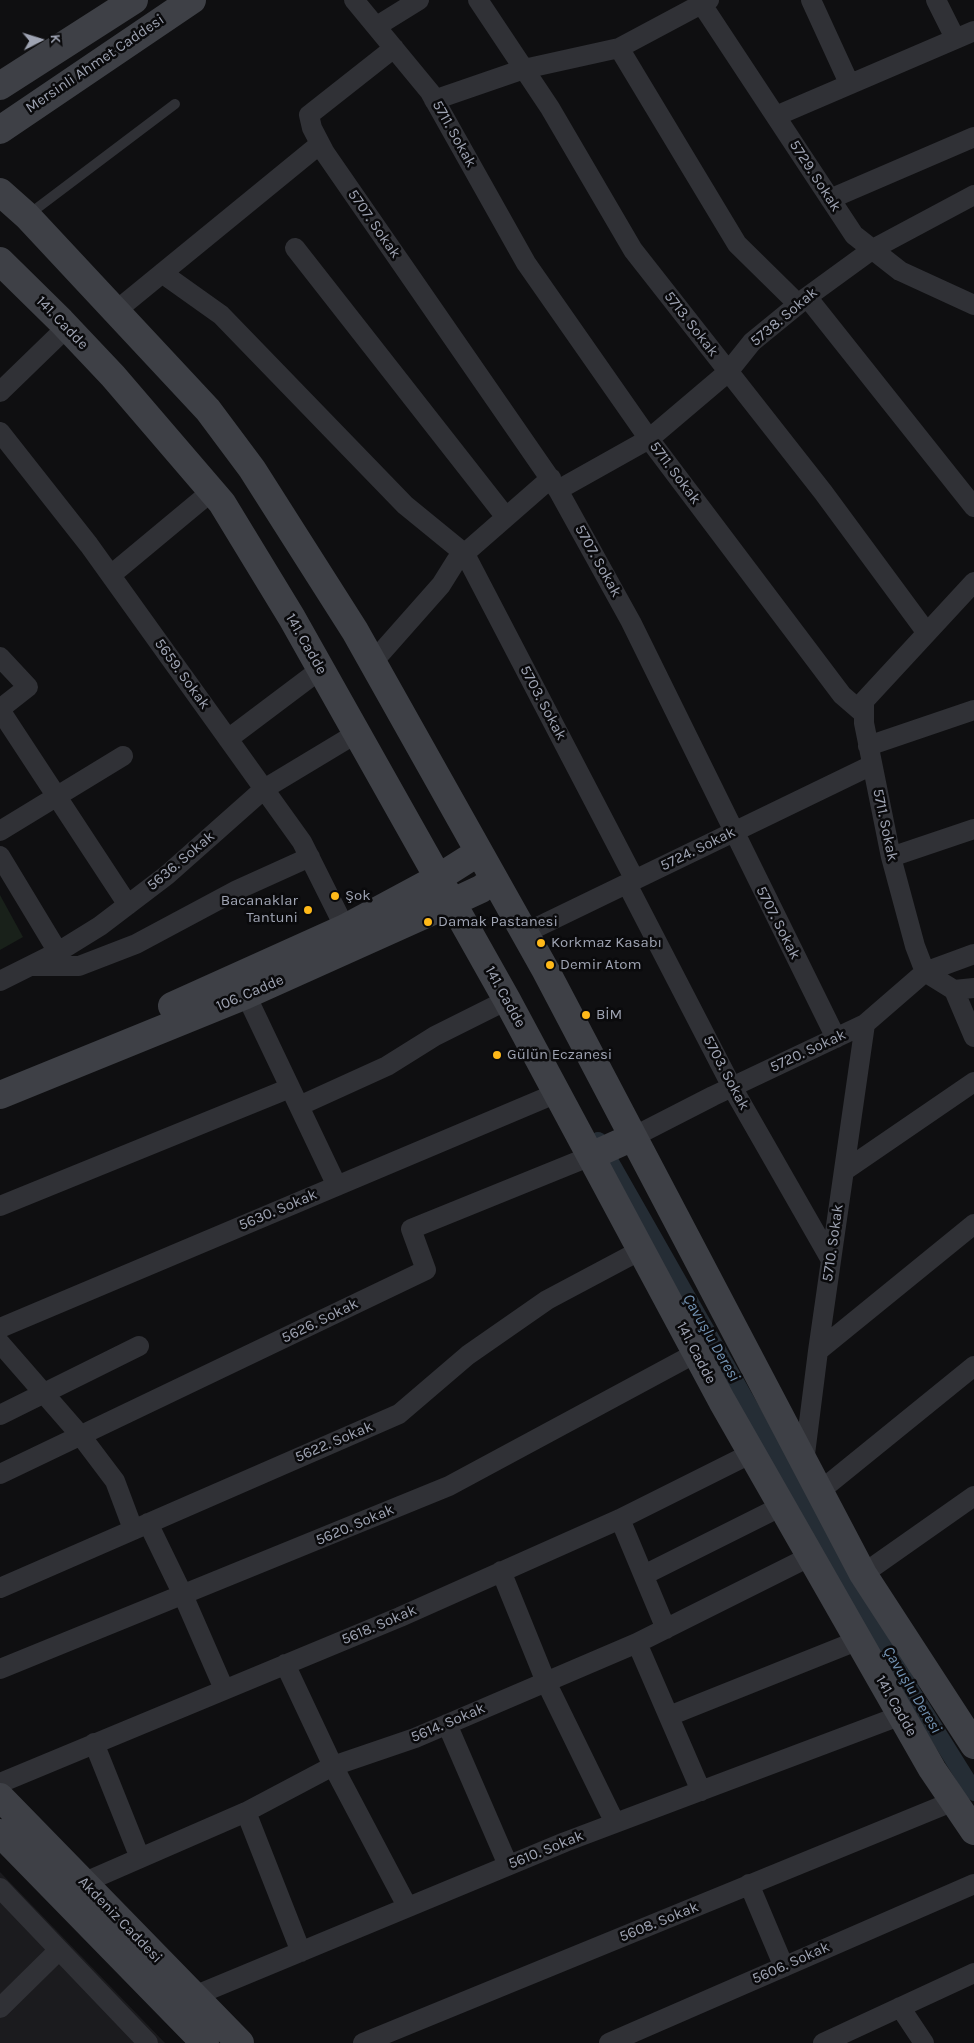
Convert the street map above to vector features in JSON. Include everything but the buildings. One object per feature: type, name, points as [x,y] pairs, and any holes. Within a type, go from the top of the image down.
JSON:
[{"type":"street","name":"Mersinli Ahmet Caddesi","points":[[0,86],[134,0]]},
{"type":"street","name":"Mersinli Ahmet Caddesi","points":[[0,130],[34,105],[192,0]]},
{"type":"street","name":"5711. Sokak","points":[[354,0],[377,26],[434,100],[526,263],[649,439],[842,695],[864,714],[870,756],[891,857],[915,946],[925,972]]},
{"type":"street","points":[[377,26],[419,0]]},
{"type":"street","name":"5713. Sokak","points":[[478,0],[550,108],[633,250],[823,492],[927,633]]},
{"type":"street","points":[[811,0],[849,83]]},
{"type":"street","points":[[936,0],[955,38]]},
{"type":"street","points":[[434,100],[524,69],[619,48],[704,2]]},
{"type":"street","name":"5729. Sokak","points":[[704,2],[854,235],[900,271],[974,304]]},
{"type":"street","points":[[776,116],[849,83],[974,31]]},
{"type":"street","name":"5707. Sokak","points":[[394,48],[309,114],[312,128],[320,144],[554,484],[631,622],[836,1038]]},
{"type":"street","points":[[619,48],[737,244],[803,300],[974,507]]},
{"type":"street","points":[[830,199],[974,137]]},
{"type":"street","points":[[117,310],[320,144]]},
{"type":"street","points":[[0,192],[28,216],[208,410],[252,469],[372,663],[488,884],[525,933],[862,1574],[974,1745]]},
{"type":"street","name":"5738. Sokak","points":[[372,663],[441,585],[456,561],[505,516],[554,484],[649,439],[728,372],[752,342],[803,300],[873,249],[974,194]]},
{"type":"street","points":[[295,248],[505,516]]},
{"type":"street","name":"141. Cadde","points":[[0,261],[113,376],[212,491],[237,528],[321,669],[453,902],[696,1353],[752,1453],[902,1716],[974,1831]]},
{"type":"street","points":[[162,273],[222,315],[405,505],[464,554]]},
{"type":"street","points":[[0,392],[66,327]]},
{"type":"street","name":"5659. Sokak","points":[[0,432],[111,575],[302,842],[345,928]]},
{"type":"street","points":[[111,575],[212,491]]},
{"type":"street","name":"5703. Sokak","points":[[464,554],[631,882],[732,1087],[831,1260]]},
{"type":"street","points":[[864,714],[864,702],[973,583]]},
{"type":"street","points":[[0,657],[28,687],[0,709],[128,905]]},
{"type":"street","points":[[228,739],[321,669]]},
{"type":"street","name":"5724. Sokak","points":[[525,933],[733,832],[870,756],[974,710]]},
{"type":"street","name":"5636. Sokak","points":[[0,981],[58,952],[100,926],[167,875],[264,789],[357,733]]},
{"type":"street","points":[[0,831],[123,756]]},
{"type":"street","points":[[891,857],[974,828]]},
{"type":"street","points":[[0,856],[58,952]]},
{"type":"street","name":"106. Cadde","points":[[0,1077],[157,1013],[345,928],[438,878],[473,856]]},
{"type":"street","points":[[31,966],[79,966],[136,944],[237,890],[310,857]]},
{"type":"street","name":"106. Cadde","points":[[0,1095],[246,995],[453,902],[488,884]]},
{"type":"street","name":"5720. Sokak","points":[[633,1137],[732,1087],[865,1024],[925,972],[974,954]]},
{"type":"street","points":[[925,972],[954,990],[974,1037]]},
{"type":"street","points":[[954,990],[974,988]]},
{"type":"street","points":[[246,995],[337,1186]]},
{"type":"street","points":[[299,1106],[387,1066],[435,1036],[507,1000]]},
{"type":"street","name":"5710. Sokak","points":[[804,1462],[865,1024]]},
{"type":"street","points":[[844,1172],[974,1082]]},
{"type":"street","points":[[0,1206],[290,1088]]},
{"type":"street","name":"5630. Sokak","points":[[0,1328],[557,1093]]},
{"type":"street","points":[[591,1156],[633,1137]]},
{"type":"street","name":"5626. Sokak","points":[[0,1474],[426,1270],[411,1229],[591,1156]]},
{"type":"street","points":[[818,1351],[974,1224]]},
{"type":"street","name":"5622. Sokak","points":[[0,1588],[399,1414],[468,1355],[546,1300],[641,1250]]},
{"type":"street","points":[[0,1343],[81,1436],[115,1481],[183,1595],[224,1689]]},
{"type":"street","points":[[0,1414],[139,1346]]},
{"type":"street","name":"5620. Sokak","points":[[0,1670],[449,1486],[696,1353]]},
{"type":"street","points":[[820,1492],[974,1366]]},
{"type":"street","name":"5618. Sokak","points":[[0,1783],[94,1742],[400,1617],[620,1519],[752,1453]]},
{"type":"street","points":[[829,1587],[862,1574],[973,1498]]},
{"type":"street","points":[[644,1575],[782,1506]]},
{"type":"street","points":[[620,1519],[666,1628]]},
{"type":"street","name":"5614. Sokak","points":[[83,1883],[246,1812],[334,1766],[415,1738],[637,1643],[811,1556]]},
{"type":"street","points":[[501,1572],[546,1682],[615,1823]]},
{"type":"street","points":[[668,1716],[859,1640]]},
{"type":"street","points":[[637,1643],[701,1791]]},
{"type":"street","points":[[285,1664],[334,1766],[407,1906]]},
{"type":"street","name":"5610. Sokak","points":[[194,1996],[508,1865],[902,1716]]},
{"type":"street","points":[[447,1724],[508,1865]]},
{"type":"street","points":[[94,1742],[140,1858]]},
{"type":"street","name":"Akdeniz Caddesi","points":[[0,1797],[240,2043]]},
{"type":"street","name":"5608. Sokak","points":[[363,2043],[954,1801]]},
{"type":"street","points":[[246,1812],[301,1952]]},
{"type":"street","name":"Akdeniz Caddesi","points":[[0,1833],[205,2043]]},
{"type":"street","points":[[749,1884],[784,1967]]},
{"type":"street","name":"5606. Sokak","points":[[609,2043],[974,1884]]},
{"type":"street","points":[[0,1888],[148,2043]]},
{"type":"street","points":[[0,2008],[59,1950]]},
{"type":"street","points":[[823,2043],[974,1973]]},
{"type":"street","points":[[900,2008],[924,2043]]},
{"type":"lane","points":[[28,216],[175,104]]},
{"type":"shaded area","points":[[0,895],[23,937],[0,950]]},
{"type":"shaded area","points":[[0,1872],[165,2043],[0,2043]]},
{"type":"waterway","name":"Çavuşlu Deresi","points":[[598,1141],[911,1691],[974,1792]]},
{"type":"place","name":"Şok","points":[[335,896]]},
{"type":"place","name":"Bacanaklar Tantuni","points":[[308,910]]},
{"type":"place","name":"Damak Pastanesi","points":[[428,922]]},
{"type":"place","name":"Korkmaz Kasabı","points":[[541,943]]},
{"type":"place","name":"Demir Atom","points":[[550,965]]},
{"type":"place","name":"BİM","points":[[586,1015]]},
{"type":"place","name":"Gülün Eczanesi","points":[[497,1055]]}]
